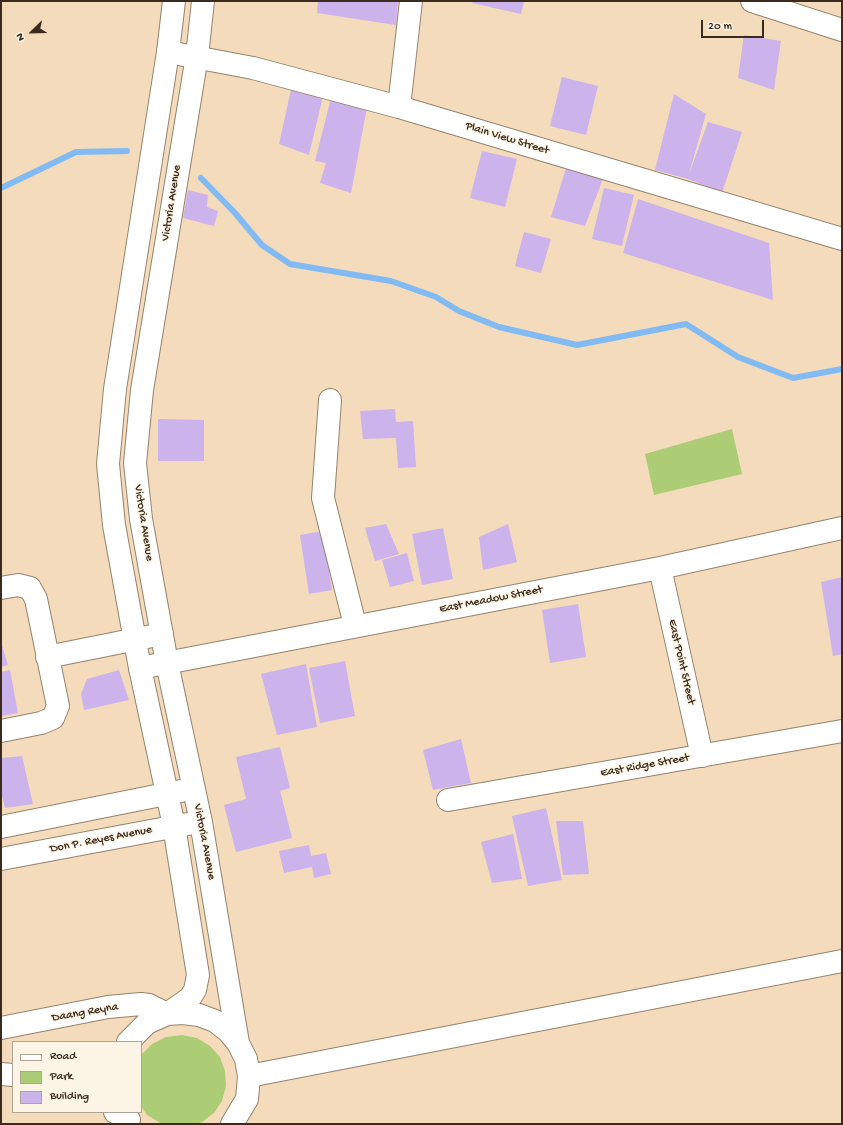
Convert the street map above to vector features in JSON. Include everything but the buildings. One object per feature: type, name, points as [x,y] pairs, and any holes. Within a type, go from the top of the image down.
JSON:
[{"type":"street","points":[[129,1041],[147,1023],[167,1014],[190,998],[195,990],[198,975],[174,826],[140,668],[114,525],[108,464],[115,389],[168,52],[174,1]]},
{"type":"street","name":"Victoria Avenue","points":[[203,1],[196,56],[142,390],[135,463],[141,519],[167,663],[201,822],[238,1043]]},
{"type":"street","points":[[399,107],[411,1]]},
{"type":"street","points":[[752,1],[842,30]]},
{"type":"street","name":"Plain View Street","points":[[168,52],[196,56],[253,68],[399,107],[842,239]]},
{"type":"street","points":[[330,400],[322,498],[355,625]]},
{"type":"street","points":[[108,464],[135,463]]},
{"type":"street","name":"East Meadow Street","points":[[140,668],[355,625],[660,568],[842,528]]},
{"type":"street","name":"East Point Street","points":[[660,568],[702,756]]},
{"type":"street","points":[[1,588],[18,585],[30,588],[36,599],[46,656],[58,706],[53,718],[41,723],[1,731]]},
{"type":"street","points":[[46,656],[162,634]]},
{"type":"street","name":"East Ridge Street","points":[[448,800],[842,731]]},
{"type":"street","points":[[1,828],[194,788]]},
{"type":"street","name":"Don P. Reyes Avenue","points":[[1,859],[201,822]]},
{"type":"street","points":[[250,1076],[842,961]]},
{"type":"street","name":"Daang Reyna","points":[[1,1028],[108,1007],[149,1005],[167,1014]]},
{"type":"street","points":[[167,1014],[183,1013],[199,1015],[215,1021],[228,1030],[238,1043],[246,1059],[250,1076],[247,1099],[235,1123]]},
{"type":"street","points":[[1,1074],[12,1075]]},
{"type":"green space","points":[[732,429],[742,474],[654,495],[645,454]]},
{"type":"green space","points":[[182,1035],[197,1038],[210,1046],[220,1057],[225,1071],[226,1086],[222,1101],[214,1113],[197,1124],[162,1124],[147,1115],[142,1108],[142,1054],[152,1044],[166,1037]]},
{"type":"waterway","points":[[1,188],[76,152],[127,151]]},
{"type":"waterway","points":[[201,178],[235,213],[262,245],[290,264],[391,281],[436,297],[459,311],[499,327],[577,345],[686,324],[738,357],[793,378],[842,369]]}]
